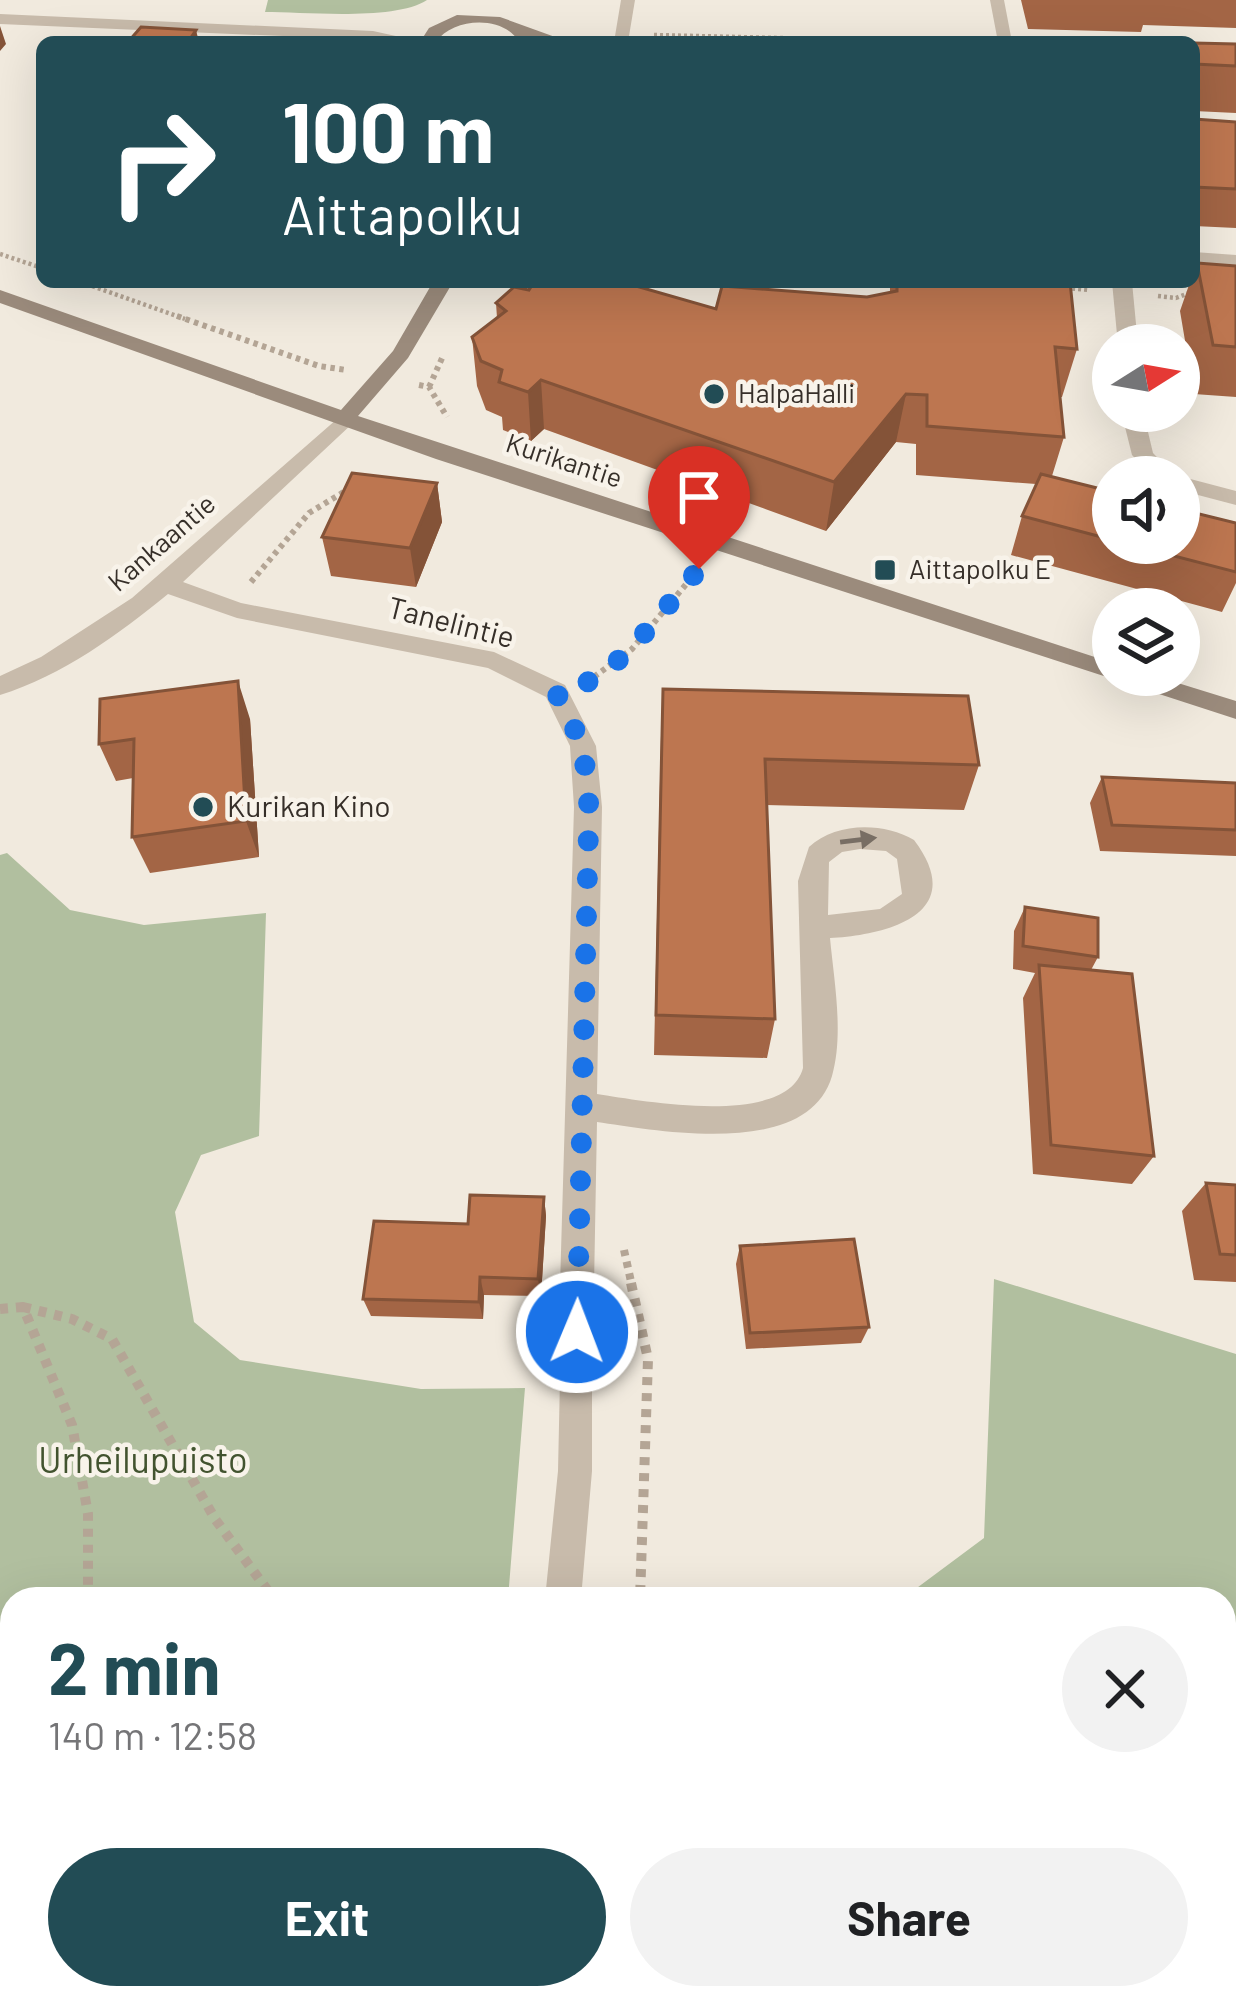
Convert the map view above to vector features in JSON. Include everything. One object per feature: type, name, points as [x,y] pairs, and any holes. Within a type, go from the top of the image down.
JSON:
[{"type":"street","points":[[0,19],[373,36],[494,20],[522,33]]},
{"type":"street","points":[[1200,258],[1236,261]]},
{"type":"street","points":[[344,418],[401,355],[440,288]]},
{"type":"street","points":[[1123,288],[1126,324]]},
{"type":"street","name":"Kurikantie","points":[[0,296],[344,418],[1092,665]]},
{"type":"street","name":"Kankaantie","points":[[0,686],[95,640],[165,584],[344,418]]},
{"type":"street","points":[[1200,489],[1236,498]]},
{"type":"street","name":"Tanelintie","points":[[165,584],[237,610],[494,661],[556,692]]},
{"type":"street","points":[[556,692],[583,746],[589,807],[577,1286]]},
{"type":"street","points":[[1191,696],[1236,710]]},
{"type":"street","points":[[581,1106],[658,1116],[761,1117],[792,1106],[814,1084],[820,1060],[814,927]]},
{"type":"lane","points":[[621,36],[628,0]]},
{"type":"lane","points":[[997,0],[1004,36]]},
{"type":"lane","points":[[564,1587],[574,1471],[577,1286]]},
{"type":"path","points":[[0,254],[36,266]]},
{"type":"path","points":[[98,288],[319,366],[382,376]]},
{"type":"path","points":[[1187,295],[1204,296]]},
{"type":"path","points":[[237,610],[258,568],[309,513],[359,484]]},
{"type":"path","points":[[556,692],[597,679],[632,648],[699,569]]},
{"type":"path","points":[[23,1307],[72,1425],[88,1514],[88,1587]]},
{"type":"path","points":[[0,1309],[23,1307],[72,1319],[112,1339],[215,1519],[263,1587]]},
{"type":"green space","points":[[268,0],[427,0],[394,11],[349,14],[265,12]]},
{"type":"green space","name":"Urheilupuisto","points":[[7,853],[70,910],[144,925],[266,913],[259,1136],[201,1155],[175,1212],[194,1322],[240,1360],[421,1389],[525,1388],[509,1587],[0,1587],[0,855]]},
{"type":"green space","points":[[994,1279],[1236,1354],[1236,1587],[918,1587],[984,1538]]},
{"type":"building","points":[[141,27],[196,30],[192,36],[133,36]]},
{"type":"building","points":[[1200,43],[1236,44],[1236,66],[1200,64]]},
{"type":"building","points":[[1200,119],[1236,122],[1236,189],[1200,187]]},
{"type":"building","points":[[1200,263],[1236,266],[1236,347],[1213,345]]},
{"type":"building","points":[[513,288],[643,288],[716,309],[721,288],[867,297],[897,288],[1071,288],[1077,349],[1055,347],[1064,437],[927,426],[927,395],[906,394],[834,482],[541,380],[528,392],[499,382],[502,370],[481,361],[472,337],[506,311],[496,303]]},
{"type":"building","points":[[352,473],[437,483],[410,548],[322,537]]},
{"type":"building","points":[[1041,474],[1092,487],[1092,534],[1022,516]]},
{"type":"building","points":[[1200,514],[1236,523],[1236,572],[1200,563]]},
{"type":"building","name":"Kurikan Kino","points":[[238,681],[246,821],[132,837],[134,739],[99,744],[100,699]]},
{"type":"building","points":[[663,689],[968,696],[979,765],[765,759],[775,1019],[656,1015]]},
{"type":"building","points":[[1102,777],[1236,783],[1236,830],[1112,825]]},
{"type":"building","points":[[1025,907],[1098,918],[1098,957],[1023,946]]},
{"type":"building","points":[[1039,965],[1132,974],[1154,1156],[1051,1145]]},
{"type":"building","points":[[1206,1183],[1236,1185],[1236,1255],[1220,1254]]},
{"type":"building","points":[[470,1195],[544,1197],[538,1279],[480,1277],[479,1302],[363,1299],[374,1221],[468,1224]]},
{"type":"building","points":[[854,1239],[869,1327],[750,1333],[740,1246]]},
{"type":"place","name":"HalpaHalli","points":[[714,394]]},
{"type":"place","name":"Aittapolku E","points":[[885,570]]},
{"type":"place","name":"Kurikan Kino","points":[[203,807]]},
{"type":"route","points":[[577,1332],[589,807],[583,746],[556,692],[597,679],[632,648],[699,569]]}]
